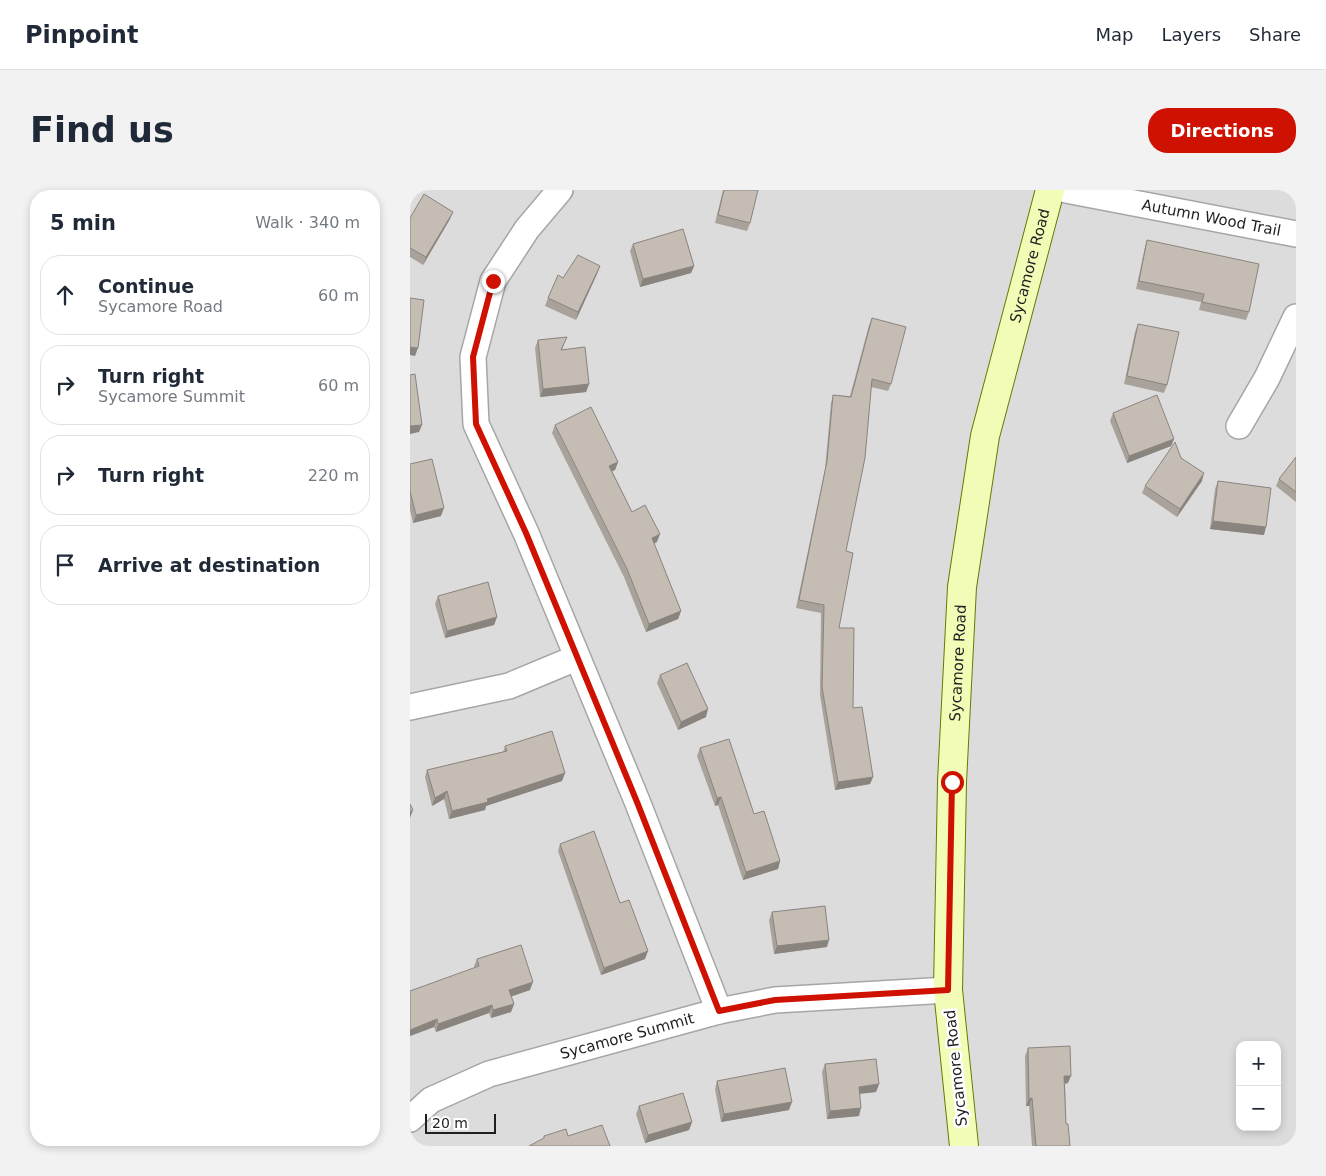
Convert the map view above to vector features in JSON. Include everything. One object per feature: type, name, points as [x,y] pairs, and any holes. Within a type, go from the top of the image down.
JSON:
[{"type":"street","points":[[560,190],[527,229],[493,281],[473,357],[476,424],[526,533],[637,802],[719,1011]]},
{"type":"street","name":"Sycamore Road","points":[[964,1146],[948,990],[952,782],[962,586],[985,436],[1050,190]]},
{"type":"street","name":"Autumn Wood Trail","points":[[1066,190],[1296,234]]},
{"type":"street","points":[[1240,426],[1267,378],[1296,317]]},
{"type":"street","points":[[410,707],[509,686],[576,658]]},
{"type":"street","name":"Sycamore Summit","points":[[410,1119],[431,1100],[489,1074],[719,1011],[775,1000],[948,990]]},
{"type":"shaded area","points":[[410,190],[1296,190],[1296,1146],[410,1146]]},
{"type":"building","points":[[724,190],[758,190],[750,223],[718,215]]},
{"type":"building","points":[[424,194],[453,212],[426,257],[410,248],[410,218]]},
{"type":"building","points":[[683,229],[694,266],[643,279],[633,244]]},
{"type":"building","points":[[1147,240],[1259,264],[1249,312],[1202,302],[1204,294],[1139,281]]},
{"type":"building","points":[[578,255],[600,266],[578,312],[548,298],[558,275],[563,278]]},
{"type":"building","points":[[410,298],[424,300],[418,348],[410,347]]},
{"type":"building","points":[[872,318],[906,327],[891,384],[872,379],[865,458],[846,551],[853,553],[839,628],[854,628],[853,708],[862,707],[873,777],[838,782],[822,687],[824,605],[799,600],[827,461],[833,395],[851,397]]},
{"type":"building","points":[[1138,324],[1179,332],[1167,385],[1127,376]]},
{"type":"building","points":[[567,337],[561,350],[585,347],[589,384],[543,389],[538,340]]},
{"type":"building","points":[[415,374],[422,425],[410,426],[410,375]]},
{"type":"building","points":[[1157,395],[1174,439],[1129,456],[1113,413]]},
{"type":"building","points":[[591,407],[618,462],[609,466],[632,512],[645,505],[660,534],[652,538],[681,611],[649,624],[627,569],[555,425]]},
{"type":"building","points":[[1175,442],[1181,458],[1204,473],[1180,509],[1145,486]]},
{"type":"building","points":[[1296,457],[1296,492],[1279,479]]},
{"type":"building","points":[[432,459],[444,508],[416,515],[410,491],[410,464]]},
{"type":"building","points":[[1218,481],[1271,488],[1266,527],[1213,521]]},
{"type":"building","points":[[488,582],[497,617],[447,631],[438,596]]},
{"type":"building","points":[[687,663],[708,709],[681,722],[660,675]]},
{"type":"building","points":[[552,731],[565,773],[487,799],[488,802],[452,811],[447,791],[435,798],[427,770],[507,751],[505,746]]},
{"type":"building","points":[[729,739],[754,814],[764,811],[780,861],[746,872],[721,797],[717,798],[700,748]]},
{"type":"building","points":[[594,831],[620,903],[629,900],[648,951],[604,968],[560,844]]},
{"type":"building","points":[[825,906],[829,940],[777,946],[772,912]]},
{"type":"building","points":[[521,945],[533,982],[509,990],[514,1004],[493,1010],[492,1005],[438,1024],[437,1019],[410,1030],[410,991],[479,966],[477,959]]},
{"type":"building","points":[[1070,1046],[1071,1076],[1064,1076],[1066,1124],[1068,1124],[1070,1146],[1036,1146],[1032,1098],[1029,1099],[1028,1048]]},
{"type":"building","points":[[876,1059],[879,1084],[859,1087],[861,1108],[830,1111],[825,1064]]},
{"type":"building","points":[[785,1068],[792,1102],[724,1114],[717,1081]]},
{"type":"building","points":[[683,1093],[692,1122],[648,1135],[639,1106]]},
{"type":"building","points":[[602,1125],[610,1146],[529,1146],[544,1138],[544,1136],[566,1129],[568,1136]]},
{"type":"route","points":[[493,281],[473,357],[476,424],[526,533],[637,802],[719,1011],[775,1000],[948,990],[952,782]]}]
